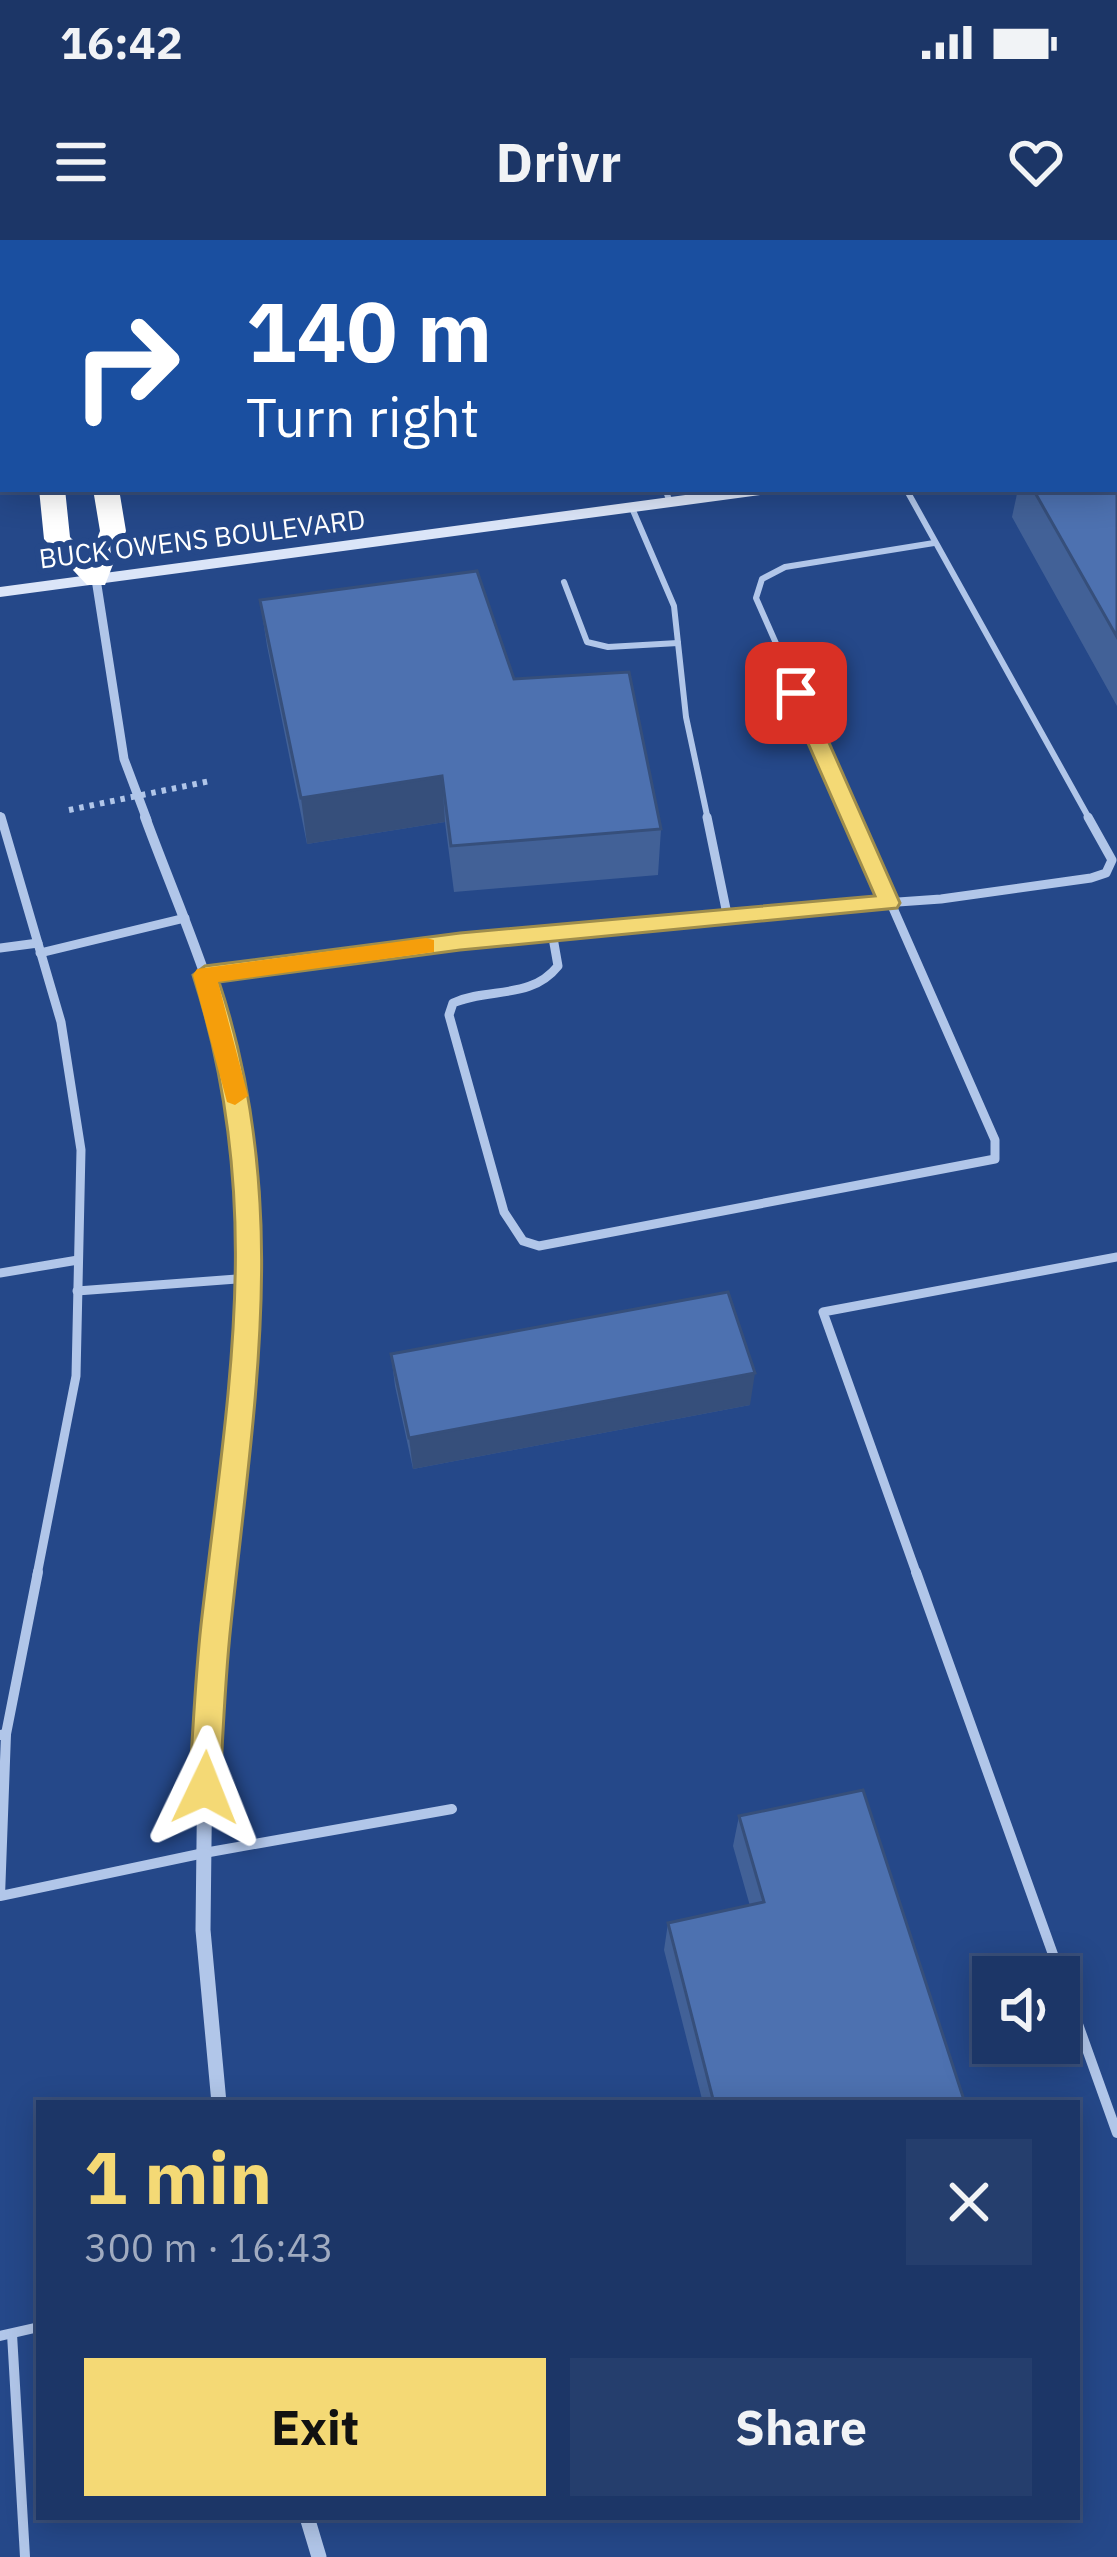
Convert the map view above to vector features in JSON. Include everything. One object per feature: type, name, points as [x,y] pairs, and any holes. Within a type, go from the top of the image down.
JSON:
[{"type":"highway","points":[[52,492],[57,539],[96,579],[113,531],[106,492]]},
{"type":"main road","name":"BUCK OWENS BOULEVARD","points":[[0,592],[632,508],[667,496],[725,492]]},
{"type":"street","points":[[96,579],[124,759],[221,1024],[242,1127],[250,1278],[248,1365],[206,1735],[203,1930],[219,2100]]},
{"type":"street","points":[[309,2520],[319,2557]]},
{"type":"lane","points":[[205,975],[552,932],[889,903],[1106,873],[1112,860],[908,492]]},
{"type":"lane","points":[[632,508],[674,606],[686,717],[727,914]]},
{"type":"lane","points":[[552,932],[558,966],[551,978],[540,986],[464,998],[453,1003],[449,1015],[504,1212],[523,1241],[539,1246],[995,1159],[995,1140],[756,598],[762,579],[785,568],[934,543]]},
{"type":"lane","points":[[564,582],[577,626],[587,642],[608,647],[678,643]]},
{"type":"lane","points":[[0,815],[61,1022],[81,1150],[76,1376],[3,1735],[0,1898],[204,1853],[452,1809]]},
{"type":"lane","points":[[0,948],[39,948],[185,918]]},
{"type":"lane","points":[[1117,1257],[823,1312],[1117,2133]]},
{"type":"lane","points":[[0,1273],[78,1260]]},
{"type":"lane","points":[[77,1291],[250,1278]]},
{"type":"lane","points":[[25,2557],[6,2335],[36,2328]]},
{"type":"path","points":[[69,810],[210,781]]},
{"type":"building","points":[[1035,492],[1117,492],[1117,637]]},
{"type":"building","points":[[477,571],[514,679],[629,672],[661,829],[451,846],[442,776],[301,798],[260,600]]},
{"type":"building","points":[[728,1292],[755,1373],[409,1438],[391,1354]]},
{"type":"building","points":[[863,1790],[964,2100],[713,2100],[668,1923],[764,1902],[739,1816]]},
{"type":"slow traffic","points":[[235,1096],[221,1024],[205,975],[426,946]]},
{"type":"route","points":[[205,1788],[215,1629],[248,1365],[251,1240],[242,1127],[221,1024],[205,975],[460,941],[889,903],[796,693]]}]
